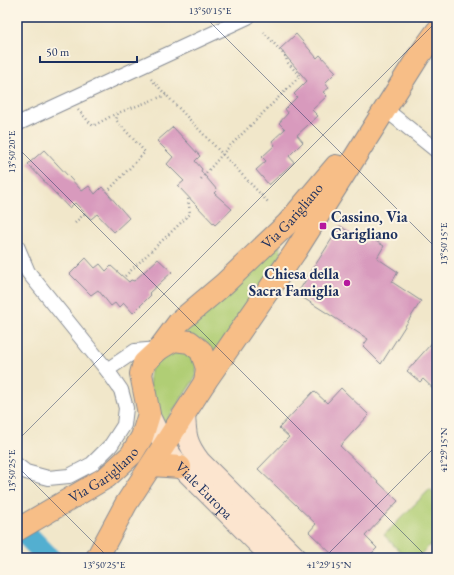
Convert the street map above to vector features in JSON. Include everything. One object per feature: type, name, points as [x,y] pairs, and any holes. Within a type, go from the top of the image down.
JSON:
[{"type":"main road","name":"Via Garigliano","points":[[418,57],[431,17]]},
{"type":"main road","name":"Via Garigliano","points":[[97,558],[126,504],[205,382],[295,252],[418,57],[437,31]]},
{"type":"main road","name":"Via Garigliano","points":[[17,530],[107,477],[131,455],[142,437],[149,414],[141,374],[144,363],[159,349],[179,322],[224,284],[286,224],[385,109]]},
{"type":"main road","name":"Via Garigliano","points":[[159,349],[174,340],[190,342],[201,351],[207,368],[205,382]]},
{"type":"main road","points":[[152,466],[180,467]]},
{"type":"street","points":[[17,124],[248,17]]},
{"type":"street","points":[[385,109],[437,152]]},
{"type":"street","points":[[17,246],[28,272],[107,370],[121,390],[126,408],[124,425],[111,445],[92,464],[70,476],[48,478],[26,472],[17,465]]},
{"type":"street","points":[[107,370],[179,322]]},
{"type":"street","points":[[135,351],[159,349]]},
{"type":"street","name":"Viale Europa","points":[[186,413],[186,438],[192,451],[200,461],[298,558]]},
{"type":"street","name":"Viale Europa","points":[[149,414],[164,446],[180,467],[272,558]]},
{"type":"path","points":[[201,179],[223,154],[300,76],[264,32]]},
{"type":"path","points":[[151,79],[269,202]]},
{"type":"path","points":[[76,109],[93,126],[118,113],[166,95]]},
{"type":"path","points":[[107,192],[145,152],[116,120],[118,113]]},
{"type":"path","points":[[125,276],[190,214],[188,196]]},
{"type":"path","points":[[75,223],[85,213]]},
{"type":"green space","points":[[276,246],[280,247],[282,254],[213,356],[180,330]]},
{"type":"green space","points":[[177,346],[197,358],[196,377],[164,425],[154,403],[150,386],[151,370],[162,356]]},
{"type":"green space","points":[[430,489],[437,496],[437,538],[417,558],[406,558],[384,535]]},
{"type":"building","points":[[296,34],[317,58],[320,55],[336,72],[325,83],[329,88],[323,92],[327,96],[312,110],[318,116],[297,135],[303,142],[289,156],[294,162],[269,185],[256,170],[266,161],[262,157],[275,145],[272,141],[285,129],[279,123],[288,113],[285,109],[297,97],[294,94],[307,81],[280,49]]},
{"type":"building","points":[[173,127],[200,156],[195,161],[202,169],[201,171],[217,190],[214,193],[232,209],[215,225],[178,186],[184,181],[167,164],[173,157],[157,141]]},
{"type":"building","points":[[44,150],[82,191],[89,186],[95,194],[102,187],[129,218],[114,232],[97,214],[91,219],[75,203],[69,208],[28,164]]},
{"type":"building","name":"Chiesa della Sacra Famiglia","points":[[340,226],[366,243],[369,237],[384,246],[377,258],[398,272],[392,282],[421,301],[381,364],[363,346],[368,339],[297,294]]},
{"type":"building","points":[[86,258],[95,268],[100,264],[106,271],[111,266],[129,282],[131,280],[134,281],[158,259],[172,272],[149,293],[151,295],[133,313],[124,303],[119,308],[115,303],[111,306],[98,290],[91,295],[70,274]]},
{"type":"building","points":[[437,337],[437,392],[423,379],[420,382],[407,371]]},
{"type":"building","points":[[341,388],[369,415],[340,446],[398,501],[365,536],[377,548],[367,558],[336,558],[309,532],[316,524],[258,469],[289,437],[279,428],[314,391],[327,403]]},
{"type":"waterway","points":[[17,525],[49,558]]},
{"type":"place","name":"Cassino, Via Garigliano","points":[[323,226]]},
{"type":"place","name":"Chiesa della Sacra Famiglia","points":[[347,283]]}]
